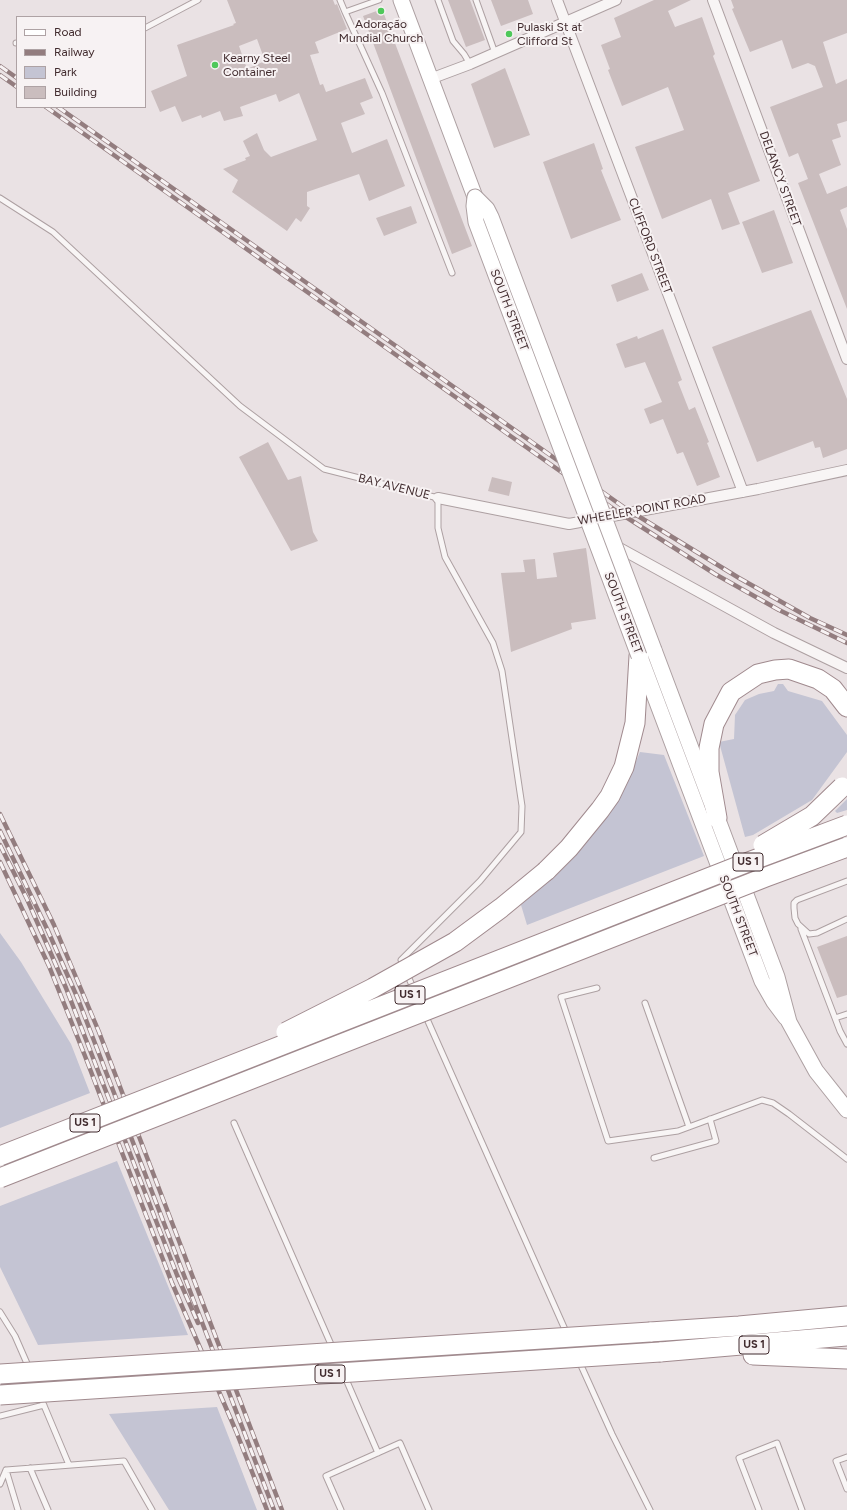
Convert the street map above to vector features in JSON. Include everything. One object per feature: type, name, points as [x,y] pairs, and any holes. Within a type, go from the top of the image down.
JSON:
[{"type":"highway","points":[[170,1089],[373,988],[423,961],[486,920],[546,871],[574,843],[600,810],[610,796],[624,767],[635,723],[647,653]]},
{"type":"highway","points":[[717,818],[709,772],[709,748],[714,724],[731,692],[758,674],[775,670],[789,669],[818,679],[833,689],[847,706]]},
{"type":"highway","points":[[650,900],[787,833],[823,808],[845,783]]},
{"type":"highway","name":"US 1","points":[[0,1156],[650,900],[847,825]]},
{"type":"highway","points":[[0,1178],[773,874],[847,847]]},
{"type":"highway","points":[[0,1374],[739,1326],[847,1316]]},
{"type":"highway","name":"US 1","points":[[0,1395],[660,1352],[847,1336]]},
{"type":"highway","points":[[660,1352],[847,1359]]},
{"type":"main road","name":"SOUTH STREET","points":[[401,0],[475,198],[474,206],[476,222],[647,653],[717,818],[777,977],[789,1022]]},
{"type":"main road","name":"SOUTH STREET","points":[[647,653],[762,981],[774,1002],[789,1022],[816,1071],[847,1110]]},
{"type":"street","name":"CLIFFORD STREET","points":[[557,0],[743,492]]},
{"type":"street","points":[[430,79],[470,64],[616,0]]},
{"type":"street","name":"DELANCY STREET","points":[[713,0],[847,359]]},
{"type":"street","name":"WHEELER POINT ROAD","points":[[438,498],[569,524],[743,492],[847,470]]},
{"type":"street","points":[[569,524],[621,548],[774,633],[847,668]]},
{"type":"lane","points":[[146,27],[198,0]]},
{"type":"lane","points":[[340,0],[382,93],[452,273]]},
{"type":"lane","points":[[345,12],[379,0]]},
{"type":"lane","points":[[438,0],[453,41],[470,64]]},
{"type":"lane","points":[[476,0],[495,53]]},
{"type":"lane","name":"BAY AVENUE","points":[[0,198],[54,232],[240,406],[324,469],[438,498],[438,528],[445,557],[493,643],[502,671],[522,806],[521,832],[480,881],[401,960],[571,1341]]},
{"type":"lane","points":[[847,881],[797,900],[794,904],[795,918],[800,926],[835,1018],[847,1044]]},
{"type":"lane","points":[[800,926],[809,934],[817,933],[847,919]]},
{"type":"lane","points":[[597,988],[561,997],[608,1141],[678,1131],[762,1100],[773,1103],[847,1159]]},
{"type":"lane","points":[[645,1003],[689,1127]]},
{"type":"lane","points":[[835,1018],[847,1014]]},
{"type":"lane","points":[[654,1158],[716,1141],[710,1119]]},
{"type":"lane","points":[[234,1124],[336,1358]]},
{"type":"lane","points":[[0,1312],[15,1336],[32,1377]]},
{"type":"lane","points":[[574,1348],[612,1434],[650,1510]]},
{"type":"lane","points":[[340,1365],[378,1453]]},
{"type":"lane","points":[[35,1384],[69,1465]]},
{"type":"lane","points":[[0,1416],[44,1405]]},
{"type":"lane","points":[[341,1510],[326,1476],[400,1443],[429,1510]]},
{"type":"lane","points":[[759,1510],[739,1458],[777,1443],[802,1510]]},
{"type":"lane","points":[[847,1457],[836,1461],[847,1489]]},
{"type":"lane","points":[[6,1470],[124,1461],[152,1510]]},
{"type":"lane","points":[[30,1468],[48,1510]]},
{"type":"lane","points":[[0,1484],[6,1470]]},
{"type":"lane","points":[[6,1470],[18,1510]]},
{"type":"green space","points":[[778,684],[783,684],[788,691],[822,701],[847,735],[847,752],[812,800],[753,835],[745,837],[719,742],[734,739],[735,715],[745,700],[759,694],[774,691]]},
{"type":"green space","points":[[640,752],[664,755],[704,856],[527,925],[521,905],[564,866],[603,821],[626,784]]},
{"type":"green space","points":[[847,799],[847,810],[837,813],[835,811]]},
{"type":"green space","points":[[0,933],[21,962],[71,1044],[90,1093],[0,1128]]},
{"type":"green space","points":[[117,1161],[188,1335],[38,1345],[0,1267],[0,1206]]},
{"type":"green space","points":[[217,1407],[257,1510],[169,1510],[109,1414]]},
{"type":"building","points":[[227,0],[333,0],[335,5],[337,4],[347,29],[315,42],[319,53],[310,55],[320,85],[323,84],[326,92],[365,78],[373,98],[360,103],[365,114],[341,123],[352,153],[387,139],[405,186],[369,201],[359,174],[307,192],[307,206],[310,208],[301,222],[296,218],[287,231],[232,192],[238,180],[223,169],[246,160],[245,158],[250,156],[243,141],[257,133],[264,150],[271,157],[317,140],[299,93],[279,102],[276,94],[240,107],[243,116],[224,121],[220,111],[202,118],[201,115],[182,122],[175,106],[160,112],[151,91],[187,76],[177,45],[236,23]],"holes":[[[257,39],[265,61],[247,69],[239,46]]]},
{"type":"building","points":[[448,0],[470,0],[485,40],[466,47]]},
{"type":"building","points":[[491,0],[528,0],[533,14],[501,26]]},
{"type":"building","points":[[654,0],[691,0],[668,11],[675,27],[702,17],[715,54],[713,56],[760,181],[728,193],[740,224],[722,230],[711,199],[662,219],[635,147],[684,130],[668,87],[622,106],[608,70],[610,69],[601,45],[621,37],[614,18]]},
{"type":"building","points":[[731,0],[847,0],[847,33],[823,42],[836,84],[847,79],[847,121],[837,124],[841,137],[832,140],[841,165],[819,174],[827,194],[847,186],[847,207],[840,210],[847,229],[847,309],[798,183],[808,179],[798,153],[789,157],[770,107],[823,87],[815,66],[808,63],[792,69],[782,40],[750,52],[732,9],[734,8]]},
{"type":"building","points":[[382,9],[472,246],[452,254],[363,16]]},
{"type":"building","points":[[505,68],[530,135],[494,148],[471,84]]},
{"type":"building","points":[[594,143],[603,169],[601,170],[621,220],[571,239],[543,162]]},
{"type":"building","points":[[411,206],[417,223],[384,236],[376,218]]},
{"type":"building","points":[[774,210],[793,263],[762,273],[742,222]]},
{"type":"building","points":[[642,273],[649,290],[617,302],[611,285]]},
{"type":"building","points":[[811,310],[847,399],[847,449],[823,458],[820,447],[815,448],[813,441],[757,462],[712,347]]},
{"type":"building","points":[[663,329],[682,380],[678,382],[689,410],[695,407],[709,442],[707,443],[720,477],[697,486],[683,452],[677,454],[663,419],[650,424],[644,409],[662,402],[645,362],[625,368],[616,344],[637,336],[638,339]]},
{"type":"building","points":[[268,442],[288,480],[301,476],[313,532],[318,541],[291,551],[239,457]]},
{"type":"building","points":[[492,477],[512,482],[509,496],[488,491]]},
{"type":"building","points":[[586,548],[596,619],[571,623],[572,629],[511,652],[501,573],[525,572],[523,560],[535,559],[537,579],[557,577],[553,553]]},
{"type":"building","points":[[847,936],[847,995],[837,998],[817,947]]},
{"type":"railway","points":[[0,66],[16,77]]},
{"type":"railway","points":[[0,75],[16,86]]},
{"type":"railway","points":[[47,108],[615,510],[715,574],[779,610],[847,643]]},
{"type":"railway","points":[[59,108],[625,508],[739,578],[810,618],[847,635]]},
{"type":"railway","points":[[0,814],[54,925],[99,1032],[282,1510]]},
{"type":"railway","points":[[0,831],[48,931],[78,999],[274,1510]]},
{"type":"railway","points":[[0,845],[27,899],[66,988],[177,1275],[198,1323]]},
{"type":"railway","points":[[0,862],[49,966],[172,1283],[236,1431],[267,1510]]},
{"type":"place","name":"Adoração Mundial Church","points":[[381,11]]},
{"type":"place","name":"Pulaski St at Clifford St","points":[[509,34]]},
{"type":"place","name":"Kearny Steel Container","points":[[215,65]]}]
